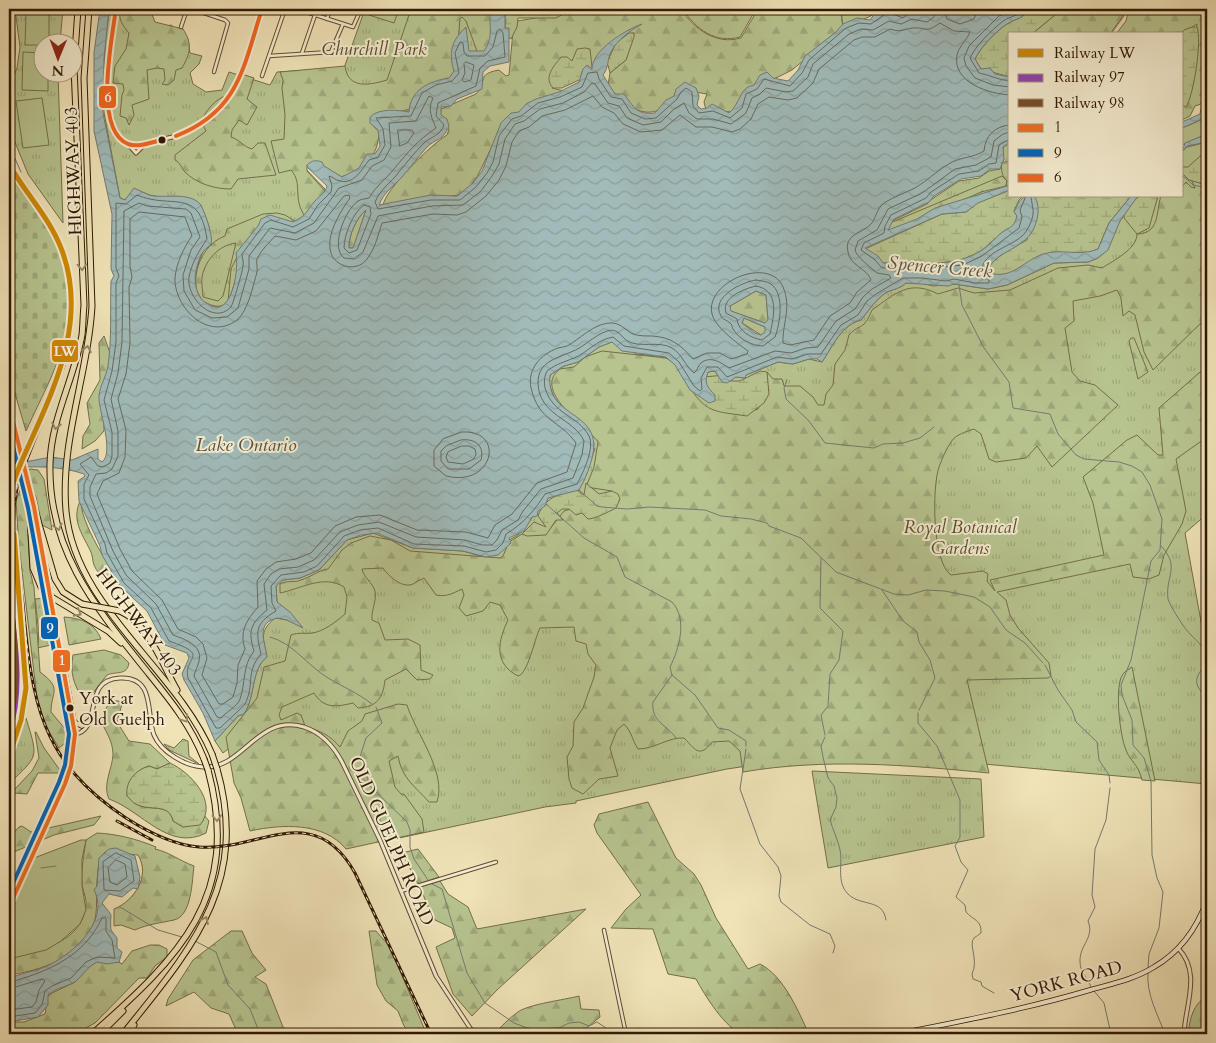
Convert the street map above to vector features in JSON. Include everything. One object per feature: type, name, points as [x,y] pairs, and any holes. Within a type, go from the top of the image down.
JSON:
[{"type":"highway","name":"HIGHWAY 403","points":[[78,9],[74,67],[84,305],[82,335],[57,420],[51,448],[50,478],[58,530],[77,577],[103,616],[190,727],[208,770],[216,805],[218,829],[215,866],[197,919],[176,952],[154,978],[92,1034]]},
{"type":"highway","name":"HIGHWAY 403","points":[[89,9],[84,78],[92,314],[68,449],[65,479],[69,530],[78,559],[85,573],[110,610],[184,704],[206,738],[217,769],[225,808],[224,862],[216,894],[205,920],[180,962],[123,1034]]},
{"type":"highway","points":[[29,498],[33,568],[41,587],[53,598],[108,630],[154,680]]},
{"type":"highway","points":[[34,507],[55,579],[64,592],[82,604],[120,611],[134,619],[143,629],[184,704]]},
{"type":"highway","points":[[128,1034],[180,962]]},
{"type":"highway","points":[[100,1034],[146,989],[154,978]]},
{"type":"main road","points":[[9,405],[34,507],[48,588]]},
{"type":"main road","points":[[9,897],[64,783],[71,758],[74,722],[28,486]]},
{"type":"main road","points":[[51,602],[73,735]]},
{"type":"main road","points":[[74,722],[82,726],[90,720]]},
{"type":"main road","points":[[9,908],[39,836]]},
{"type":"main road","name":"YORK ROAD","points":[[897,1034],[1012,1011],[1119,982],[1153,968],[1178,948],[1196,924],[1207,900]]},
{"type":"street","points":[[116,9],[109,86],[109,116],[115,134],[136,153],[145,144]]},
{"type":"street","points":[[181,27],[187,9]]},
{"type":"street","points":[[192,9],[225,20],[228,23],[229,29],[214,72]]},
{"type":"street","points":[[128,144],[145,144],[196,129],[213,118],[223,108],[236,86],[262,9]]},
{"type":"street","points":[[262,76],[285,9]]},
{"type":"street","points":[[297,9],[354,27],[361,9]]},
{"type":"street","points":[[327,19],[330,9]]},
{"type":"street","points":[[301,54],[315,15]]},
{"type":"street","points":[[269,56],[332,51],[343,24]]},
{"type":"street","name":"OLD GUELPH ROAD","points":[[90,720],[94,697],[99,688],[105,682],[123,678],[138,682],[147,693],[153,731],[161,746],[190,765],[201,768],[219,765],[233,757],[264,732],[278,726],[295,725],[323,737],[335,749],[380,840],[436,976],[474,1034]]},
{"type":"street","points":[[73,735],[86,730],[90,720]]},
{"type":"street","points":[[42,809],[50,813]]},
{"type":"street","points":[[402,891],[496,862]]},
{"type":"street","points":[[604,930],[626,1034]]},
{"type":"street","points":[[1178,948],[1188,963],[1191,974],[1184,1034]]},
{"type":"green space","points":[[15,9],[63,9],[61,32],[32,32],[32,82],[58,82],[63,223],[28,174],[12,135],[9,119],[9,88],[17,68],[20,47]]},
{"type":"green space","name":"Churchill Park","points":[[109,9],[139,9],[156,25],[171,25],[188,39],[190,53],[202,56],[199,64],[190,73],[193,84],[206,92],[222,90],[229,72],[270,85],[277,72],[344,68],[365,9],[492,9],[486,48],[408,99],[408,114],[388,109],[320,160],[303,166],[325,191],[304,217],[235,256],[239,267],[229,302],[219,307],[209,305],[202,300],[196,288],[195,281],[198,264],[210,235],[208,223],[201,205],[149,195],[135,189],[125,200],[120,198],[104,113],[105,43]]},
{"type":"green space","points":[[121,9],[150,9],[155,22],[183,29],[189,44],[185,63],[182,68],[176,70],[174,80],[168,85],[162,84],[165,80],[164,69],[147,70],[149,99],[132,105],[134,115],[129,125],[126,118],[120,116],[124,90],[123,84],[113,83],[115,66],[126,49],[129,33],[120,19]]},
{"type":"green space","points":[[372,9],[399,9],[394,23],[369,15]]},
{"type":"green space","points":[[411,9],[502,9],[487,54],[478,54],[466,21],[462,17],[460,19],[455,78],[410,109],[373,120],[374,127],[379,131],[378,140],[373,155],[362,167],[355,172],[339,177],[314,164],[307,165],[307,171],[325,191],[306,218],[299,204],[295,176],[291,170],[279,173],[271,141],[284,139],[283,80],[280,72],[345,66],[350,79],[361,84],[387,80]]},
{"type":"green space","points":[[513,9],[572,9],[556,18],[518,18],[517,27],[511,39],[508,37],[508,29],[505,28],[505,14]]},
{"type":"green space","points":[[541,9],[681,9],[693,23],[707,34],[732,40],[741,38],[758,9],[841,9],[843,28],[792,70],[772,80],[732,112],[706,110],[704,102],[707,94],[689,91],[657,111],[642,111],[624,101],[608,85],[610,73],[626,60],[634,33],[621,38],[609,58],[598,70],[575,54],[575,59],[552,88],[564,91],[500,130],[470,187],[459,195],[383,206],[391,189],[400,179],[421,157],[447,135],[449,129],[440,118],[441,109],[476,94],[487,74],[499,70],[506,76],[509,75],[513,31],[517,21],[542,17]]},
{"type":"green space","points":[[683,9],[756,9],[740,37],[731,39],[707,33],[694,23]]},
{"type":"green space","points":[[841,9],[903,9],[903,14],[877,10],[871,16],[843,28]]},
{"type":"green space","points":[[1029,9],[1062,9],[1034,32],[1008,32],[1008,76],[981,69],[975,59],[984,45],[1003,27],[1022,17]]},
{"type":"green space","points":[[1062,9],[1121,9],[1123,16],[1111,32],[1034,32]]},
{"type":"green space","points":[[1129,9],[1207,9],[1207,55],[1201,104],[1195,106],[1190,116],[1184,119],[1184,102],[1190,97],[1197,24],[1185,32],[1118,32],[1126,21]]},
{"type":"green space","points":[[26,14],[49,14],[49,32],[32,32],[32,45],[25,45]]},
{"type":"green space","points":[[1197,27],[1199,44],[1192,91],[1186,107],[1184,106],[1184,30]]},
{"type":"green space","points":[[629,33],[634,33],[634,37],[626,60],[610,73],[608,65],[584,81],[579,80],[562,88],[553,88],[550,84],[549,76],[561,57],[567,57],[572,61],[577,49],[590,49],[592,67],[609,58],[616,43]]},
{"type":"green space","points":[[23,52],[32,52],[32,82],[48,82],[48,91],[22,90]]},
{"type":"green space","points":[[242,74],[254,78],[247,99],[257,107],[247,125],[239,120],[232,130],[231,137],[252,149],[258,143],[265,143],[276,175],[238,179],[231,189],[213,187],[201,183],[190,176],[175,160],[175,155],[206,131],[201,121],[204,116],[219,99],[235,93]]},
{"type":"green space","points":[[42,98],[49,145],[23,148],[16,101]]},
{"type":"green space","points":[[1207,108],[1207,134],[1184,144],[1184,127],[1205,118]]},
{"type":"green space","name":"Royal Botanical Gardens","points":[[1207,142],[1207,514],[1185,533],[1202,627],[1207,627],[1207,784],[917,758],[801,758],[727,769],[576,801],[576,803],[545,807],[385,841],[353,767],[285,720],[280,718],[259,725],[223,753],[215,741],[238,716],[244,714],[248,707],[255,676],[262,662],[267,657],[264,640],[266,627],[275,618],[287,620],[302,627],[286,609],[277,603],[276,585],[283,580],[300,578],[319,570],[347,540],[373,533],[413,548],[463,551],[480,556],[518,535],[540,508],[545,506],[548,497],[579,490],[595,449],[554,397],[549,384],[550,375],[564,366],[578,362],[599,347],[612,342],[637,354],[666,357],[675,365],[705,380],[708,372],[715,371],[722,382],[736,377],[745,378],[746,375],[778,362],[793,364],[809,359],[822,362],[848,326],[861,320],[887,292],[906,283],[922,283],[933,286],[954,284],[988,289],[1007,285],[1054,263],[1088,262],[1098,258],[1137,198],[1184,198],[1184,150],[1187,147]]},
{"type":"green space","points":[[1008,143],[1008,186],[1006,186],[1007,181],[1002,173],[1003,147]]},
{"type":"green space","points":[[1207,150],[1207,185],[1189,180],[1184,175],[1184,167],[1188,167]]},
{"type":"green space","points":[[1004,159],[1008,186],[886,233],[892,221],[927,204],[959,181],[979,178],[989,171],[1000,169]]},
{"type":"green space","points":[[9,170],[49,230],[62,258],[69,284],[70,308],[67,332],[60,356],[26,431],[9,373]]},
{"type":"green space","points":[[1002,176],[1007,181],[1006,186],[981,192],[894,230],[852,239]]},
{"type":"green space","name":"Royal Botanical Gardens","points":[[1191,179],[1207,186],[1207,317],[1153,370],[1144,352],[1135,315],[1129,311],[1123,316],[1121,298],[1117,290],[1100,296],[1073,301],[1074,321],[1065,328],[1072,372],[1080,381],[1095,385],[1118,405],[1052,467],[1037,446],[1026,458],[996,462],[989,459],[981,434],[974,429],[953,439],[939,467],[935,490],[935,524],[940,555],[951,575],[983,571],[988,574],[987,581],[995,591],[990,580],[1104,555],[1093,503],[1083,477],[1127,440],[1137,435],[1158,455],[1163,455],[1159,408],[1207,366],[1207,437],[1176,459],[1186,511],[1182,524],[1164,555],[1159,575],[1149,579],[1133,577],[1130,564],[997,592],[1006,600],[1010,615],[1018,628],[1049,663],[1051,676],[1048,678],[967,680],[989,773],[866,764],[804,765],[743,772],[740,751],[729,741],[712,742],[704,750],[700,751],[694,749],[684,738],[678,738],[638,749],[624,724],[617,730],[610,748],[618,776],[599,779],[583,794],[572,788],[569,779],[567,757],[573,746],[574,722],[583,708],[594,677],[596,665],[588,654],[586,644],[576,641],[574,627],[540,628],[528,663],[522,674],[518,676],[504,665],[501,658],[500,644],[508,620],[500,605],[490,602],[483,611],[466,616],[459,608],[464,595],[462,589],[447,595],[436,595],[424,578],[413,584],[405,585],[388,575],[383,568],[362,569],[375,591],[372,620],[379,623],[385,640],[408,639],[420,645],[421,670],[433,675],[430,679],[417,680],[406,669],[385,680],[381,697],[370,706],[358,708],[353,703],[331,706],[322,702],[314,693],[282,707],[279,715],[281,720],[297,713],[301,715],[305,726],[324,734],[340,747],[348,731],[362,721],[365,714],[398,704],[407,705],[434,765],[439,790],[437,802],[429,802],[410,782],[403,771],[398,756],[389,761],[395,787],[401,794],[404,794],[422,819],[424,832],[346,849],[337,840],[326,834],[302,827],[275,827],[250,831],[241,798],[234,783],[226,737],[257,698],[264,667],[285,661],[291,635],[321,631],[345,614],[347,597],[344,587],[336,583],[320,582],[280,593],[280,584],[298,581],[328,569],[342,550],[351,543],[370,536],[391,540],[410,551],[500,558],[503,556],[509,542],[522,534],[541,533],[549,530],[564,511],[616,496],[612,491],[586,487],[594,467],[598,442],[573,418],[556,398],[552,387],[553,378],[560,369],[574,367],[585,357],[602,351],[666,358],[752,411],[758,409],[769,390],[767,372],[773,379],[782,379],[784,386],[800,386],[813,397],[818,405],[824,405],[826,394],[833,385],[835,364],[845,350],[849,335],[864,324],[872,310],[895,294],[910,288],[919,288],[938,294],[958,288],[974,293],[1010,290],[1058,268],[1088,265],[1102,268],[1129,250],[1137,234],[1150,230],[1156,221],[1161,198],[1184,198],[1184,184],[1186,182],[1195,188]]},
{"type":"green space","points":[[1008,191],[1008,198],[1021,198],[1014,211],[1017,216],[1015,225],[1004,231],[980,252],[961,260],[932,264],[882,263],[865,249],[942,214],[966,212],[977,203]]},
{"type":"green space","points":[[1034,198],[1129,198],[1109,223],[1098,249],[1088,253],[1072,253],[1026,264],[1011,273],[996,276],[985,272],[998,257],[1027,240]]},
{"type":"green space","points":[[1137,198],[1157,198],[1149,228],[1137,234],[1124,218],[1125,207]]},
{"type":"green space","points":[[366,210],[353,248],[349,248],[354,227],[359,217]]},
{"type":"green space","points":[[277,213],[285,215],[298,223],[240,251],[231,269],[228,302],[218,306],[202,301],[197,290],[196,278],[199,263],[207,249],[218,239],[225,236],[227,229],[263,214]],"holes":[[[236,243],[223,296],[218,301],[203,297],[202,277],[206,265],[214,254],[224,247]]]},
{"type":"green space","points":[[756,291],[766,295],[768,320],[765,323],[730,311],[730,306]]},
{"type":"green space","points":[[744,318],[765,327],[766,332],[761,335],[742,323]]},
{"type":"green space","points":[[104,336],[110,353],[104,407],[104,431],[95,441],[82,449],[83,436],[90,424],[87,403],[100,380],[99,343]]},
{"type":"green space","points":[[1131,338],[1134,338],[1148,372],[1138,379],[1129,341]]},
{"type":"green space","points":[[760,371],[767,372],[769,394],[764,403],[747,416],[719,412],[706,406],[687,383],[704,377],[725,375],[728,381],[740,381]]},
{"type":"green space","points":[[30,469],[38,470],[44,479],[52,530],[42,525],[36,497],[25,474]]},
{"type":"green space","points":[[586,483],[599,494],[612,491],[618,494],[620,499],[616,508],[591,519],[588,519],[582,513],[576,515],[569,509],[562,509],[557,513],[563,520],[556,520],[546,535],[527,536],[522,534],[534,522],[546,527],[538,516],[548,501],[575,489],[584,495]]},
{"type":"green space","points":[[20,490],[23,494],[27,518],[40,672],[54,687],[51,712],[66,730],[65,743],[59,748],[45,725],[37,698],[19,546],[16,501]]},
{"type":"green space","points":[[81,499],[85,520],[90,532],[124,589],[106,580],[94,565],[91,552],[78,525],[77,513]]},
{"type":"green space","points":[[9,551],[20,672],[19,697],[9,742]]},
{"type":"green space","points":[[45,598],[51,645],[37,648],[38,631],[35,599]]},
{"type":"green space","points":[[64,617],[86,622],[95,629],[101,639],[69,645]]},
{"type":"green space","points":[[104,650],[121,655],[129,663],[128,667],[124,671],[107,675],[93,693],[84,699],[77,689],[73,678],[73,655]]},
{"type":"green space","points":[[1132,667],[1155,781],[1142,780],[1139,770],[1126,750],[1122,734],[1118,700],[1120,680],[1123,674]]},
{"type":"green space","points":[[112,701],[119,701],[122,704],[117,722],[129,741],[150,744],[170,763],[157,769],[149,766],[139,771],[132,781],[127,796],[141,806],[167,811],[173,821],[183,827],[203,821],[204,815],[209,821],[206,833],[193,837],[180,837],[168,834],[109,799],[107,782],[113,753],[102,723],[106,708]]},
{"type":"green space","points":[[26,718],[33,742],[33,756],[26,767],[9,784],[9,761]]},
{"type":"green space","points":[[35,732],[62,773],[38,773],[27,794],[14,793],[14,790],[32,771],[39,758]]},
{"type":"green space","points":[[183,739],[188,741],[189,756],[199,764],[169,750],[164,744],[174,748]]},
{"type":"green space","points":[[170,763],[186,773],[200,789],[206,807],[205,816],[200,825],[183,827],[173,821],[168,811],[141,806],[133,803],[127,796],[128,786],[136,773],[149,766],[157,769]]},
{"type":"green space","points":[[812,771],[981,779],[984,837],[828,868]]},
{"type":"green space","points":[[648,802],[676,858],[694,874],[716,918],[748,969],[760,964],[776,977],[789,995],[809,1034],[756,1035],[743,1034],[736,1031],[716,1011],[696,979],[668,974],[653,929],[611,928],[626,909],[641,895],[597,833],[594,825],[599,814]]},
{"type":"green space","points":[[101,816],[94,825],[54,835],[9,854],[9,838],[19,827],[22,826],[31,832]]},
{"type":"green space","points":[[97,833],[142,842],[194,866],[192,888],[188,905],[184,912],[174,920],[135,930],[121,925],[114,926],[114,909],[134,894],[143,871],[138,855],[105,852],[98,869],[94,923],[88,935],[70,954],[59,960],[35,970],[9,975],[9,959],[45,948],[68,937],[83,918],[86,900],[82,886],[82,877],[86,840]]},
{"type":"green space","points":[[81,840],[86,840],[82,859],[82,885],[86,910],[80,924],[61,941],[46,950],[9,959],[9,924],[18,892],[34,858]]},
{"type":"green space","points":[[418,849],[439,877],[418,884],[402,853]]},
{"type":"green space","points":[[440,881],[448,894],[468,907],[477,929],[586,909],[498,989],[472,1016],[453,994],[436,947],[455,938],[452,928],[433,919],[420,887]]},
{"type":"green space","points":[[231,931],[242,931],[252,953],[266,970],[255,977],[266,984],[283,1027],[292,1034],[238,1034],[229,1014],[211,1008],[194,992],[166,1006],[168,999],[193,960]]},
{"type":"green space","points":[[369,931],[376,931],[390,947],[424,1028],[410,1032],[404,1026],[398,1011],[386,1001],[377,985]]},
{"type":"green space","points":[[150,945],[159,945],[167,949],[167,957],[155,966],[147,978],[139,978],[95,1023],[75,1034],[9,1034],[9,1022],[24,1022],[45,1014],[48,995],[75,982],[85,969],[97,961],[117,961],[122,964],[132,951]]},
{"type":"green space","points":[[579,996],[581,1009],[599,1010],[600,1017],[579,1034],[494,1034],[511,1017],[523,1009]]},
{"type":"green space","points":[[1207,996],[1207,1034],[1188,1034],[1195,1007]]},
{"type":"water","name":"Lake Ontario","points":[[100,9],[109,9],[104,59],[103,113],[120,198],[125,200],[134,188],[155,196],[183,196],[200,204],[212,241],[201,255],[197,266],[195,282],[201,299],[212,306],[219,307],[230,297],[233,288],[237,260],[236,253],[258,226],[261,219],[270,215],[293,222],[304,215],[325,191],[327,186],[307,165],[314,161],[322,162],[324,166],[342,177],[359,168],[367,154],[375,154],[380,146],[378,130],[370,123],[370,117],[383,111],[409,112],[410,104],[417,92],[434,81],[449,78],[454,71],[451,58],[452,47],[457,37],[466,27],[469,51],[484,51],[488,45],[490,13],[492,9],[513,9],[505,14],[505,28],[509,28],[509,62],[490,66],[483,72],[482,89],[457,99],[451,106],[441,107],[441,115],[447,119],[449,126],[446,131],[442,137],[427,147],[386,193],[379,205],[431,195],[457,196],[473,183],[482,171],[501,123],[511,113],[519,112],[526,104],[536,99],[559,92],[579,82],[583,69],[587,65],[592,69],[593,62],[603,48],[627,31],[642,24],[621,39],[610,55],[603,75],[615,94],[624,94],[639,111],[655,113],[666,100],[674,96],[676,89],[685,82],[696,88],[699,96],[697,105],[701,109],[707,108],[712,104],[729,113],[745,89],[754,85],[760,75],[767,72],[773,78],[788,81],[798,70],[805,56],[836,32],[843,24],[857,18],[870,20],[875,13],[887,9],[901,13],[905,10],[934,9],[960,13],[972,9],[1029,9],[1022,17],[1007,24],[998,31],[984,45],[975,59],[981,69],[990,68],[995,74],[1008,77],[1008,143],[1003,147],[1004,159],[1000,169],[990,169],[981,176],[961,179],[934,196],[929,202],[894,219],[888,230],[917,219],[935,208],[1008,186],[1008,191],[978,203],[966,212],[942,214],[865,248],[878,256],[883,263],[932,264],[957,261],[982,250],[1012,226],[1017,216],[1014,212],[1023,198],[1035,198],[1038,213],[1035,225],[1029,236],[994,261],[986,272],[1003,274],[1016,269],[1035,257],[1050,252],[1077,253],[1098,249],[1109,223],[1129,198],[1137,198],[1120,221],[1108,250],[1098,258],[1088,262],[1054,263],[1007,285],[988,289],[954,284],[948,286],[906,283],[887,292],[861,320],[848,326],[822,362],[817,359],[809,359],[793,364],[778,362],[746,375],[745,378],[736,377],[727,383],[722,382],[715,371],[708,372],[707,385],[715,395],[715,401],[709,403],[690,390],[675,365],[666,357],[622,351],[612,342],[599,347],[578,362],[564,366],[550,375],[551,390],[557,401],[585,424],[591,433],[594,447],[589,468],[579,490],[548,498],[545,506],[538,511],[537,516],[532,517],[524,531],[509,538],[511,543],[498,555],[486,557],[463,551],[413,548],[377,533],[361,535],[347,540],[319,570],[300,578],[283,580],[276,586],[277,602],[290,612],[303,628],[278,618],[266,624],[263,633],[267,657],[258,668],[248,707],[244,714],[238,716],[215,741],[203,713],[182,674],[189,658],[187,653],[165,645],[147,611],[120,586],[102,555],[100,546],[79,501],[78,481],[85,476],[84,474],[46,467],[26,467],[9,470],[9,465],[51,457],[72,460],[98,449],[98,459],[102,462],[107,451],[99,396],[106,375],[109,355],[111,281],[114,276],[111,269],[112,214],[94,131],[94,53]],"holes":[[[366,210],[353,248],[349,248],[350,238],[359,217]],[[756,291],[766,295],[768,320],[765,323],[731,311],[730,306]],[[744,318],[765,327],[765,332],[761,335],[755,333],[742,323]]]},
{"type":"water","points":[[1207,55],[1207,108],[1205,118],[1184,127],[1184,121],[1200,114]]},
{"type":"water","points":[[1207,134],[1207,142],[1187,146],[1184,150],[1185,143]]},
{"type":"water","points":[[116,848],[135,856],[140,877],[138,889],[133,888],[122,897],[109,894],[102,903],[111,915],[111,930],[117,938],[117,948],[122,952],[119,962],[107,964],[97,962],[89,967],[76,981],[48,995],[48,1005],[38,1017],[9,1022],[9,978],[53,963],[64,956],[85,937],[97,914],[98,902],[94,890],[97,886],[99,858],[109,849]]},
{"type":"waterway","points":[[9,79],[15,53],[12,9]]},
{"type":"waterway","points":[[536,9],[542,14],[553,14],[561,9]]},
{"type":"waterway","points":[[1112,32],[1124,16],[1120,9]]},
{"type":"waterway","points":[[9,145],[21,172]]},
{"type":"waterway","points":[[1001,163],[1008,161]]},
{"type":"waterway","points":[[1184,177],[1193,185],[1207,188]]},
{"type":"waterway","name":"Spencer Creek","points":[[959,285],[962,305],[984,348],[1009,382],[1013,408],[1050,414],[1058,434],[1076,455],[1084,459],[1119,462],[1132,466],[1142,472],[1150,485],[1162,519],[1160,550],[1151,561],[1131,660],[1121,685],[1122,695],[1132,720],[1133,745],[1144,758],[1151,781],[1152,855],[1157,878],[1163,892],[1159,928],[1149,954],[1148,968]]},
{"type":"waterway","points":[[787,380],[784,388],[786,399],[809,421],[825,443],[874,448],[883,444],[903,443],[920,438],[934,427]]},
{"type":"waterway","points":[[579,490],[597,506],[602,507],[705,510],[721,516],[751,519],[767,523],[769,526],[801,538],[836,572],[894,594],[908,595],[926,590],[945,591],[974,597],[990,607],[1006,630],[1025,643],[1043,663]]},
{"type":"waterway","points":[[546,504],[584,538],[617,557],[625,577],[672,602],[677,609],[681,625],[679,643],[670,667],[672,675],[695,695],[718,728],[729,730],[746,741],[746,746]]},
{"type":"waterway","points":[[1161,546],[1167,553],[1171,566],[1168,591],[1169,602],[1188,632],[1201,645],[1205,653],[1206,660],[1197,681],[1198,687],[1206,701],[1207,714]]},
{"type":"waterway","points":[[821,558],[820,608],[843,631],[839,660],[830,674],[828,706],[821,715],[825,735]]},
{"type":"waterway","points":[[882,590],[903,621],[917,632],[919,642],[930,660],[935,678],[919,710]]},
{"type":"waterway","points":[[270,637],[286,644],[328,678],[372,704]]},
{"type":"waterway","points":[[1045,665],[1058,690],[1072,710],[1076,722],[1097,742],[1099,760],[1109,775],[1110,783]]},
{"type":"waterway","points":[[672,675],[653,702],[653,709],[660,722],[676,738]]},
{"type":"waterway","points":[[376,707],[382,723],[366,738],[360,757],[370,786],[407,822],[410,830],[410,847],[414,859],[430,883],[442,889],[467,973],[485,1003],[514,1023],[530,1029],[559,1028],[569,1023],[579,1022],[589,1026],[597,1022],[611,1034]]},
{"type":"waterway","points":[[918,713],[918,723],[937,746],[960,800],[960,837],[955,846],[961,862],[968,870],[956,897],[965,905],[966,912],[979,923],[981,929],[981,933],[972,941],[973,979],[981,982],[982,986],[994,993]]},
{"type":"waterway","points":[[825,737],[821,746],[828,778],[834,786],[837,798],[836,807],[830,820],[841,855],[842,884],[844,889],[853,898],[881,908],[886,920]]},
{"type":"waterway","points":[[746,749],[740,789],[760,844],[778,867],[781,876],[779,896],[781,902],[810,925],[830,934],[835,946],[833,953]]},
{"type":"waterway","points":[[1091,987],[1081,969],[1080,956],[1090,932],[1088,921],[1095,907],[1092,895],[1095,849],[1106,820],[1110,788]]},
{"type":"waterway","points":[[41,868],[56,866]]},
{"type":"waterway","points":[[120,907],[158,930],[182,937]]},
{"type":"waterway","points":[[195,941],[216,952],[228,985],[250,1009],[260,1034]]},
{"type":"waterway","points":[[1148,973],[1151,997],[1165,1034]]},
{"type":"waterway","points":[[1094,991],[1104,1003],[1111,1034]]},
{"type":"waterway","points":[[628,1031],[639,1028],[645,1034]]},
{"type":"waterway","points":[[618,1034],[623,1032]]},
{"type":"railway","points":[[64,366],[18,482],[14,507],[17,556],[31,670],[45,726],[58,750],[74,774],[97,796],[134,823],[170,841],[199,847],[221,846],[283,834],[303,833],[321,838],[339,851],[355,873],[431,1034]]},
{"type":"railway","points":[[117,821],[152,840]]},
{"type":"rail line","name":"LW","points":[[9,164],[56,237],[68,273],[71,297],[70,321],[60,369],[13,484],[10,501],[13,544]]},
{"type":"rail line","name":"LW","points":[[9,756],[21,720],[26,688],[14,534]]},
{"type":"rail line","name":"97","points":[[9,585],[17,678],[14,715],[9,733]]},
{"type":"rail line","name":"98","points":[[9,587],[16,657],[15,692],[9,726]]},
{"type":"transit line","name":"6","points":[[116,9],[107,82],[111,121],[117,135],[128,144],[141,145],[162,140]]},
{"type":"transit line","name":"6","points":[[176,136],[197,126],[213,114],[226,100],[243,69],[262,9]]},
{"type":"transit line","name":"1","points":[[9,405],[34,507],[75,734],[71,766],[65,784],[9,907]]},
{"type":"transit line","name":"9","points":[[9,430],[28,508],[69,734],[65,765],[59,782],[9,892]]},
{"type":"place","name":"York at Old Guelph","points":[[70,708]]}]
